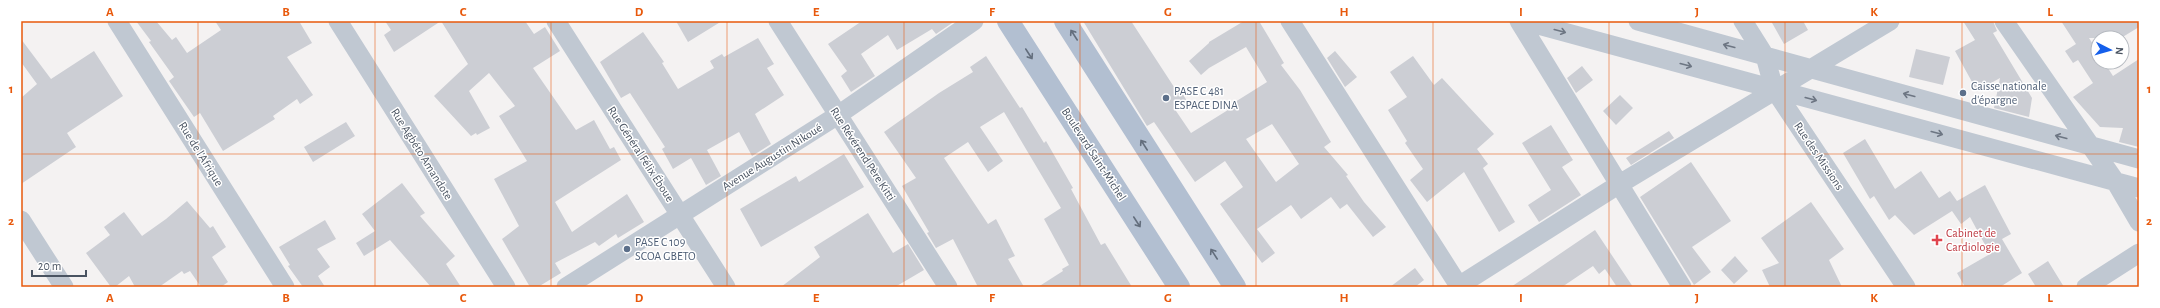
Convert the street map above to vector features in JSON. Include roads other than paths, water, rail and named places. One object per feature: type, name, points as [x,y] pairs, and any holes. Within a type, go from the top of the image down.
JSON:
[{"type":"main road","name":"Boulevard Saint-Michel","points":[[1008,21],[1179,287]]},
{"type":"main road","points":[[1065,21],[1235,287]]},
{"type":"street","name":"Rue de l'Afrique","points":[[117,21],[285,287]]},
{"type":"street","name":"Rue Agbéto Amandote","points":[[338,21],[506,287]]},
{"type":"street","name":"Rue Général Félix Éboue","points":[[556,21],[726,287]]},
{"type":"street","name":"Rue Révérend Père Kitti","points":[[778,21],[948,287]]},
{"type":"street","name":"Avenue Augustin Nikoué","points":[[566,287],[838,115],[974,21]]},
{"type":"street","points":[[1290,21],[1458,286],[1774,89],[1811,69],[1890,21]]},
{"type":"street","points":[[1519,21],[1618,185],[1682,287]]},
{"type":"street","points":[[1522,21],[2139,188]]},
{"type":"street","points":[[1638,21],[2139,159]]},
{"type":"street","name":"Rue des Missions","points":[[1743,21],[1765,56],[1774,89],[1906,287]]},
{"type":"street","points":[[2004,21],[2090,145],[2139,222]]},
{"type":"street","points":[[21,220],[64,287]]},
{"type":"street","points":[[2086,287],[2139,253]]},
{"type":"place","name":"Caisse nationale d'épargne","points":[[1963,93]]},
{"type":"place","name":"PASE C 481 ESPACE DINA","points":[[1166,98]]},
{"type":"place","name":"Cabinet de Cardiologie","points":[[1937,240]]},
{"type":"place","name":"PASE C 109 SCOA GBETO","points":[[627,249]]}]
